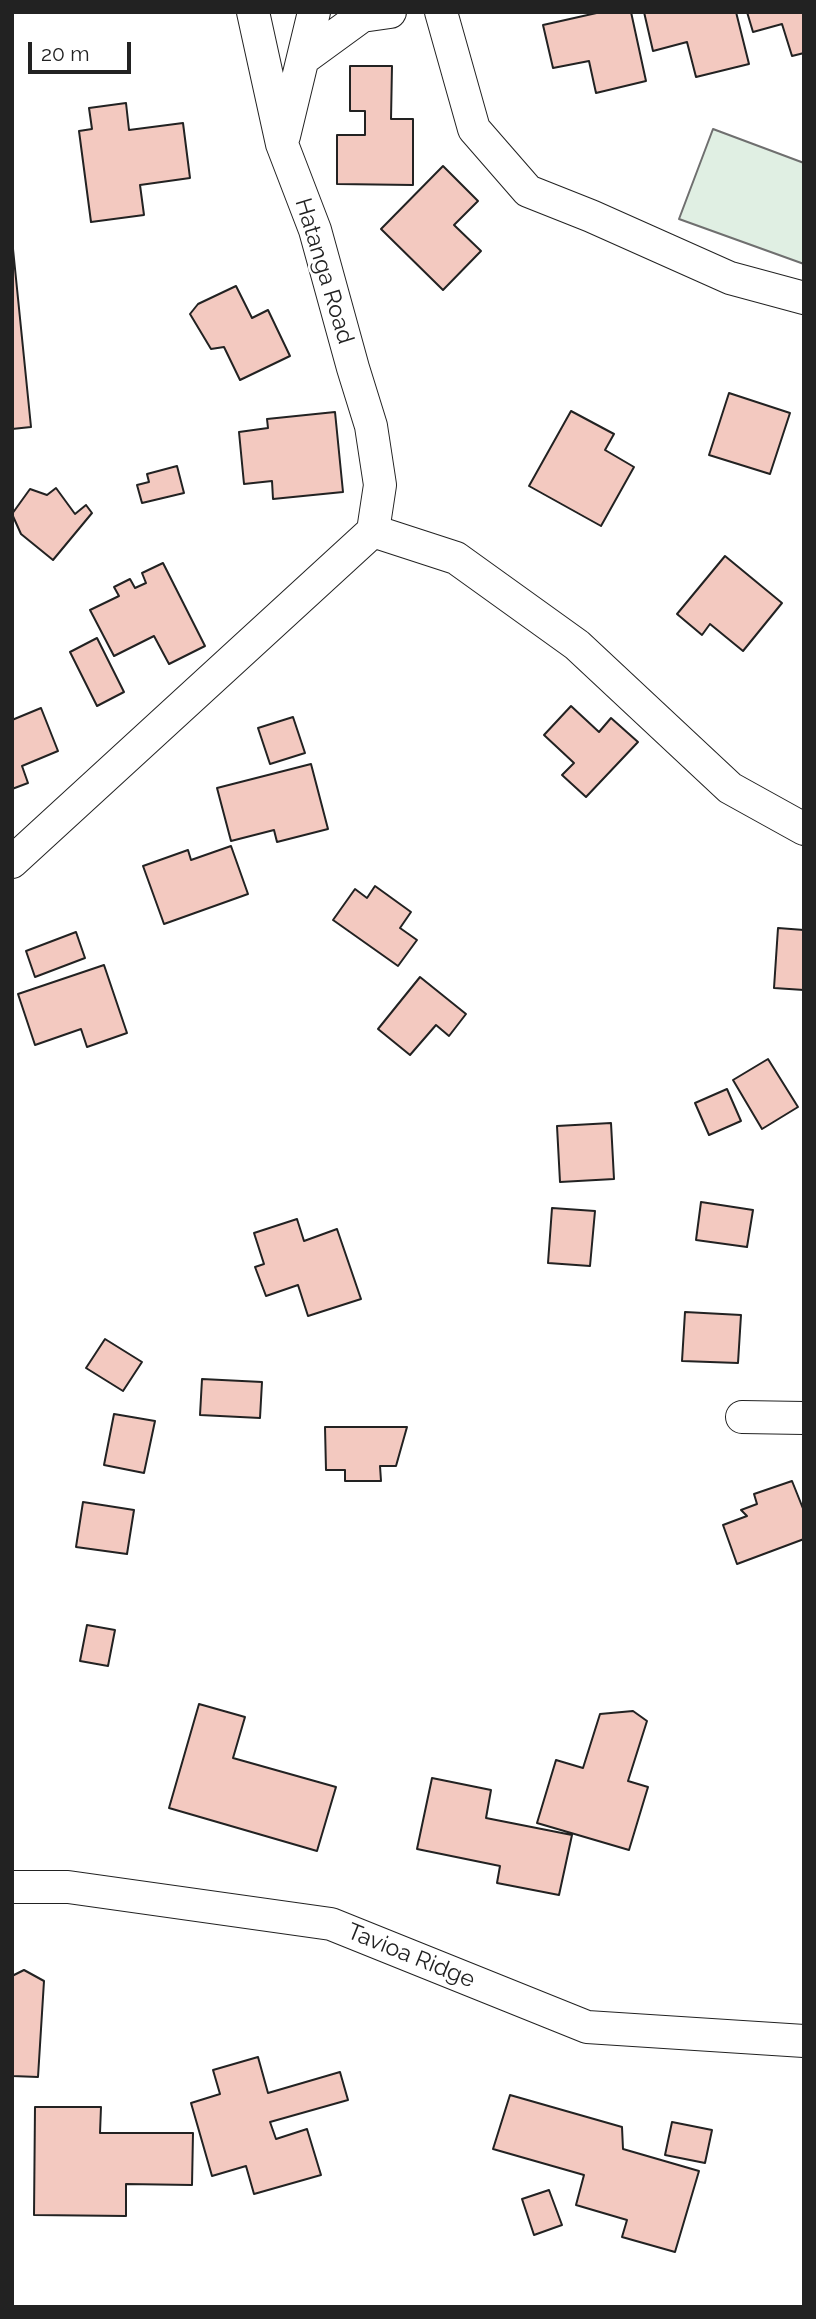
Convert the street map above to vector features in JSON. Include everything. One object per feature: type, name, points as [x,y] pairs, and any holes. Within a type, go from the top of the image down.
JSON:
[{"type":"street","name":"Hatanga Road","points":[[253,12],[282,144],[315,230],[371,426],[380,485],[373,531]]},
{"type":"street","points":[[282,144],[314,12]]},
{"type":"street","points":[[303,59],[362,16],[390,12]]},
{"type":"street","points":[[441,12],[474,129],[528,191],[592,216],[730,278],[804,298]]},
{"type":"street","points":[[12,862],[373,531],[456,558],[577,645],[730,788],[804,829]]},
{"type":"street","points":[[742,1417],[804,1418]]},
{"type":"street","name":"Tavioa Ridge","points":[[12,1887],[68,1888],[331,1924],[587,2027],[804,2040]]},
{"type":"green space","points":[[713,129],[804,163],[804,264],[679,219]]},
{"type":"building","points":[[601,12],[631,12],[646,81],[596,93],[589,61],[553,68],[543,25]]},
{"type":"building","points":[[644,12],[736,12],[749,64],[696,77],[687,42],[653,51]]},
{"type":"building","points":[[747,12],[804,12],[804,53],[792,56],[782,24],[753,32]]},
{"type":"building","points":[[350,66],[392,66],[391,119],[413,119],[413,185],[337,184],[337,135],[365,135],[365,111],[350,111]]},
{"type":"building","points":[[126,103],[129,130],[183,123],[190,178],[140,185],[144,215],[91,222],[79,131],[92,129],[89,108]]},
{"type":"building","points":[[443,166],[478,201],[454,225],[481,251],[443,290],[381,229]]},
{"type":"building","points":[[12,239],[31,427],[12,429]]},
{"type":"building","points":[[236,286],[252,318],[268,310],[290,356],[240,380],[224,347],[211,349],[190,314],[198,304]]},
{"type":"building","points":[[729,393],[790,413],[770,474],[709,455]]},
{"type":"building","points":[[571,411],[614,434],[605,450],[634,467],[601,526],[529,486]]},
{"type":"building","points":[[335,412],[343,492],[273,499],[272,481],[244,484],[239,432],[268,428],[267,419]]},
{"type":"building","points":[[177,466],[184,493],[142,503],[137,485],[149,482],[147,474]]},
{"type":"building","points":[[56,488],[75,514],[86,505],[92,513],[53,560],[21,534],[12,514],[30,489],[47,495]]},
{"type":"building","points":[[725,556],[782,603],[743,651],[710,624],[702,635],[677,614]]},
{"type":"building","points":[[163,563],[205,646],[169,664],[154,636],[114,656],[90,610],[119,596],[114,587],[130,579],[135,588],[146,583],[142,573]]},
{"type":"building","points":[[97,638],[124,692],[97,706],[70,652]]},
{"type":"building","points":[[571,706],[599,732],[611,718],[638,742],[586,797],[562,775],[574,763],[544,735]]},
{"type":"building","points":[[41,708],[58,751],[22,766],[28,783],[12,789],[12,720]]},
{"type":"building","points":[[293,717],[305,753],[270,764],[258,728]]},
{"type":"building","points":[[311,764],[328,829],[277,842],[274,830],[231,841],[217,788]]},
{"type":"building","points":[[231,846],[248,894],[164,924],[143,866],[188,850],[191,860]]},
{"type":"building","points":[[375,886],[411,912],[400,928],[417,940],[398,966],[333,920],[355,889],[367,898]]},
{"type":"building","points":[[778,928],[804,930],[804,990],[774,988]]},
{"type":"building","points":[[76,932],[85,958],[35,977],[26,951]]},
{"type":"building","points":[[104,965],[127,1033],[87,1047],[81,1029],[35,1045],[18,994]]},
{"type":"building","points":[[420,977],[466,1014],[449,1036],[436,1025],[410,1055],[378,1029]]},
{"type":"building","points":[[768,1059],[798,1107],[762,1129],[733,1080]]},
{"type":"building","points":[[727,1089],[741,1121],[709,1135],[695,1103]]},
{"type":"building","points":[[611,1123],[614,1179],[560,1182],[557,1126]]},
{"type":"building","points":[[701,1202],[753,1210],[747,1247],[696,1240]]},
{"type":"building","points":[[552,1208],[595,1211],[590,1266],[548,1263]]},
{"type":"building","points":[[297,1219],[304,1241],[337,1229],[361,1299],[308,1316],[298,1285],[266,1296],[255,1267],[264,1264],[254,1233]]},
{"type":"building","points":[[685,1312],[741,1315],[738,1363],[682,1361]]},
{"type":"building","points":[[105,1339],[142,1362],[123,1391],[86,1368]]},
{"type":"building","points":[[202,1379],[262,1382],[260,1418],[200,1415]]},
{"type":"building","points":[[114,1414],[155,1421],[144,1473],[104,1465]]},
{"type":"building","points":[[325,1427],[407,1427],[396,1466],[380,1466],[381,1481],[345,1481],[345,1470],[326,1470]]},
{"type":"building","points":[[792,1481],[804,1511],[804,1539],[737,1564],[723,1525],[747,1516],[741,1510],[757,1504],[754,1494]]},
{"type":"building","points":[[83,1502],[134,1510],[127,1554],[76,1547]]},
{"type":"building","points":[[87,1625],[115,1630],[108,1666],[80,1661]]},
{"type":"building","points":[[199,1704],[245,1717],[233,1758],[336,1787],[317,1851],[169,1808]]},
{"type":"building","points":[[633,1711],[647,1721],[628,1781],[648,1787],[629,1850],[537,1823],[556,1760],[583,1768],[600,1714]]},
{"type":"building","points":[[432,1778],[491,1790],[486,1818],[572,1835],[559,1895],[497,1883],[500,1866],[417,1849]]},
{"type":"building","points":[[24,1970],[44,1981],[38,2077],[12,2076],[12,1976]]},
{"type":"building","points":[[258,2057],[268,2093],[340,2072],[348,2100],[270,2122],[276,2139],[307,2129],[321,2175],[254,2194],[246,2166],[212,2176],[191,2103],[220,2094],[213,2070]]},
{"type":"building","points":[[510,2095],[622,2127],[623,2149],[699,2171],[675,2252],[622,2237],[627,2220],[576,2205],[584,2175],[493,2149]]},
{"type":"building","points":[[35,2107],[101,2107],[100,2133],[193,2133],[192,2185],[126,2184],[126,2216],[34,2215]]},
{"type":"building","points":[[672,2122],[712,2130],[705,2163],[665,2155]]},
{"type":"building","points":[[549,2190],[562,2225],[534,2235],[522,2199]]}]
